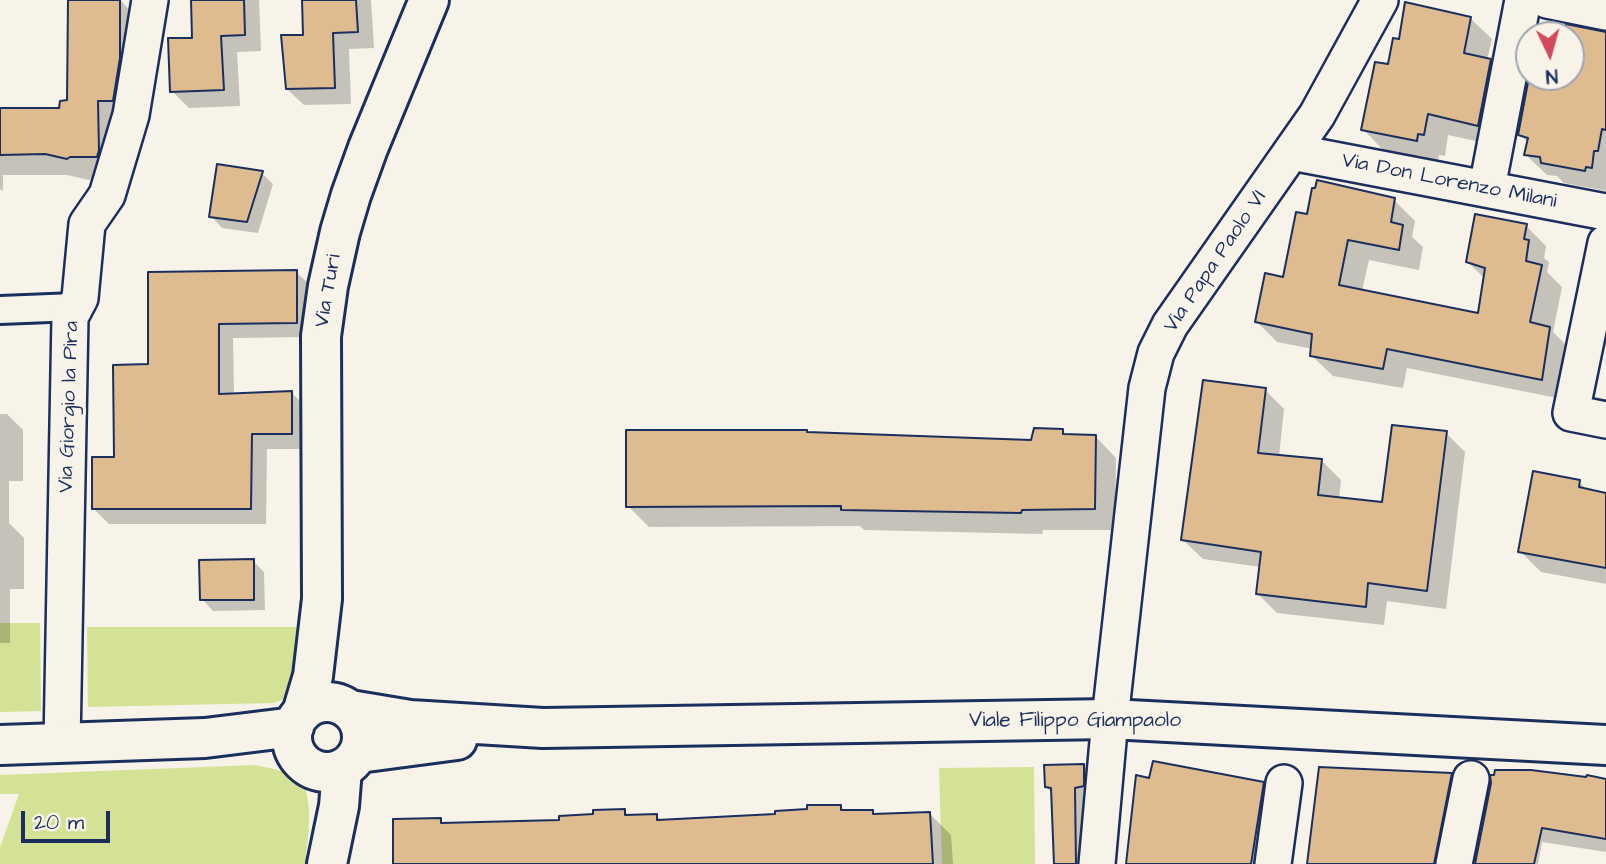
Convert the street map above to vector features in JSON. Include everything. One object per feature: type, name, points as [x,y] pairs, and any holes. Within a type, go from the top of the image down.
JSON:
[{"type":"street","name":"Via Giorgio la Pira","points":[[62,743],[70,317],[80,298],[87,224],[107,195],[131,115],[150,0]]},
{"type":"street","name":"Via Turi","points":[[322,599],[321,336],[328,286],[351,195],[429,0]]},
{"type":"street","name":"Via Papa Paolo VI","points":[[1097,864],[1110,719],[1147,388],[1156,353],[1170,325],[1317,115],[1380,0]]},
{"type":"street","points":[[1487,188],[1523,0]]},
{"type":"street","points":[[1547,0],[1606,12]]},
{"type":"street","name":"Via Don Lorenzo Milani","points":[[1292,152],[1606,212]]},
{"type":"street","points":[[1606,243],[1571,413],[1606,420]]},
{"type":"street","points":[[0,310],[75,307]]},
{"type":"street","points":[[322,599],[335,672],[346,708],[359,721],[363,737],[350,761],[327,864]]},
{"type":"street","points":[[322,599],[313,676],[298,733],[312,768],[321,772],[332,772],[350,761]]},
{"type":"street","points":[[298,733],[309,708],[325,702],[346,708]]},
{"type":"street","name":"Viale Filippo Giampaolo","points":[[346,708],[410,720],[543,728],[1110,719],[1606,745]]},
{"type":"street","name":"Viale Filippo Giampaolo","points":[[350,761],[543,728]]},
{"type":"street","points":[[0,746],[298,733]]},
{"type":"street","points":[[1454,864],[1471,779]]},
{"type":"street","points":[[1273,864],[1284,783]]},
{"type":"green space","points":[[0,623],[40,623],[41,711],[0,712]]},
{"type":"green space","points":[[87,627],[298,627],[298,679],[289,697],[274,703],[88,707]]},
{"type":"green space","points":[[255,765],[291,776],[301,783],[305,790],[309,822],[305,864],[0,864],[0,847],[19,794],[0,794],[0,775]]},
{"type":"green space","points":[[1034,767],[1035,864],[942,864],[939,768]]},
{"type":"building","points":[[68,0],[120,0],[120,58],[113,101],[98,101],[97,157],[67,159],[45,154],[0,155],[0,108],[59,108],[60,101],[67,100]]},
{"type":"building","points":[[191,0],[244,0],[245,35],[221,36],[224,90],[170,92],[168,38],[192,38]]},
{"type":"building","points":[[302,0],[356,0],[358,32],[333,33],[335,88],[286,89],[281,35],[303,35]]},
{"type":"building","points":[[1405,2],[1471,17],[1464,53],[1491,59],[1478,126],[1428,114],[1424,135],[1418,134],[1417,141],[1361,130],[1375,62],[1388,64],[1393,38],[1399,39]]},
{"type":"building","points":[[1585,28],[1606,32],[1606,130],[1602,129],[1598,151],[1594,151],[1592,168],[1586,167],[1585,171],[1541,163],[1540,157],[1524,155],[1528,138],[1518,135],[1526,91],[1585,91]]},
{"type":"building","points":[[217,164],[263,171],[247,222],[209,217]]},
{"type":"building","points":[[1317,180],[1395,198],[1391,222],[1403,225],[1399,250],[1348,240],[1339,285],[1478,313],[1485,268],[1466,262],[1475,214],[1527,224],[1524,239],[1529,240],[1526,261],[1542,265],[1530,322],[1550,327],[1542,380],[1387,349],[1383,369],[1310,356],[1312,334],[1255,322],[1265,273],[1283,277],[1296,212],[1307,214],[1312,188],[1315,188]]},
{"type":"building","points":[[297,270],[297,323],[219,324],[219,394],[292,391],[292,434],[252,434],[251,509],[92,509],[92,457],[114,457],[113,365],[148,364],[148,272]]},
{"type":"building","points":[[1203,380],[1266,388],[1258,453],[1322,459],[1318,495],[1382,502],[1392,425],[1447,431],[1427,591],[1368,583],[1366,607],[1256,594],[1261,552],[1181,540]]},
{"type":"building","points":[[1034,428],[1063,429],[1063,434],[1096,435],[1095,509],[1022,510],[1021,513],[841,510],[841,506],[626,507],[626,430],[807,430],[1031,440]]},
{"type":"building","points":[[1533,471],[1580,480],[1579,487],[1606,493],[1606,568],[1518,552]]},
{"type":"building","points":[[254,559],[254,600],[200,600],[199,560]]},
{"type":"building","points":[[1153,761],[1264,782],[1251,864],[1126,864],[1136,775],[1149,778]]},
{"type":"building","points":[[1084,764],[1084,786],[1075,788],[1076,864],[1054,864],[1051,788],[1045,787],[1044,765]]},
{"type":"building","points":[[1319,767],[1452,773],[1434,864],[1307,864]]},
{"type":"building","points":[[1495,770],[1531,770],[1606,779],[1606,839],[1542,828],[1534,864],[1475,864],[1491,783],[1490,775],[1494,775]]},
{"type":"building","points":[[807,805],[841,805],[841,810],[873,810],[873,814],[930,812],[933,864],[393,864],[393,819],[441,818],[441,823],[559,820],[559,816],[593,814],[593,810],[625,809],[625,815],[657,814],[657,820],[775,814],[775,811],[807,809]]}]
